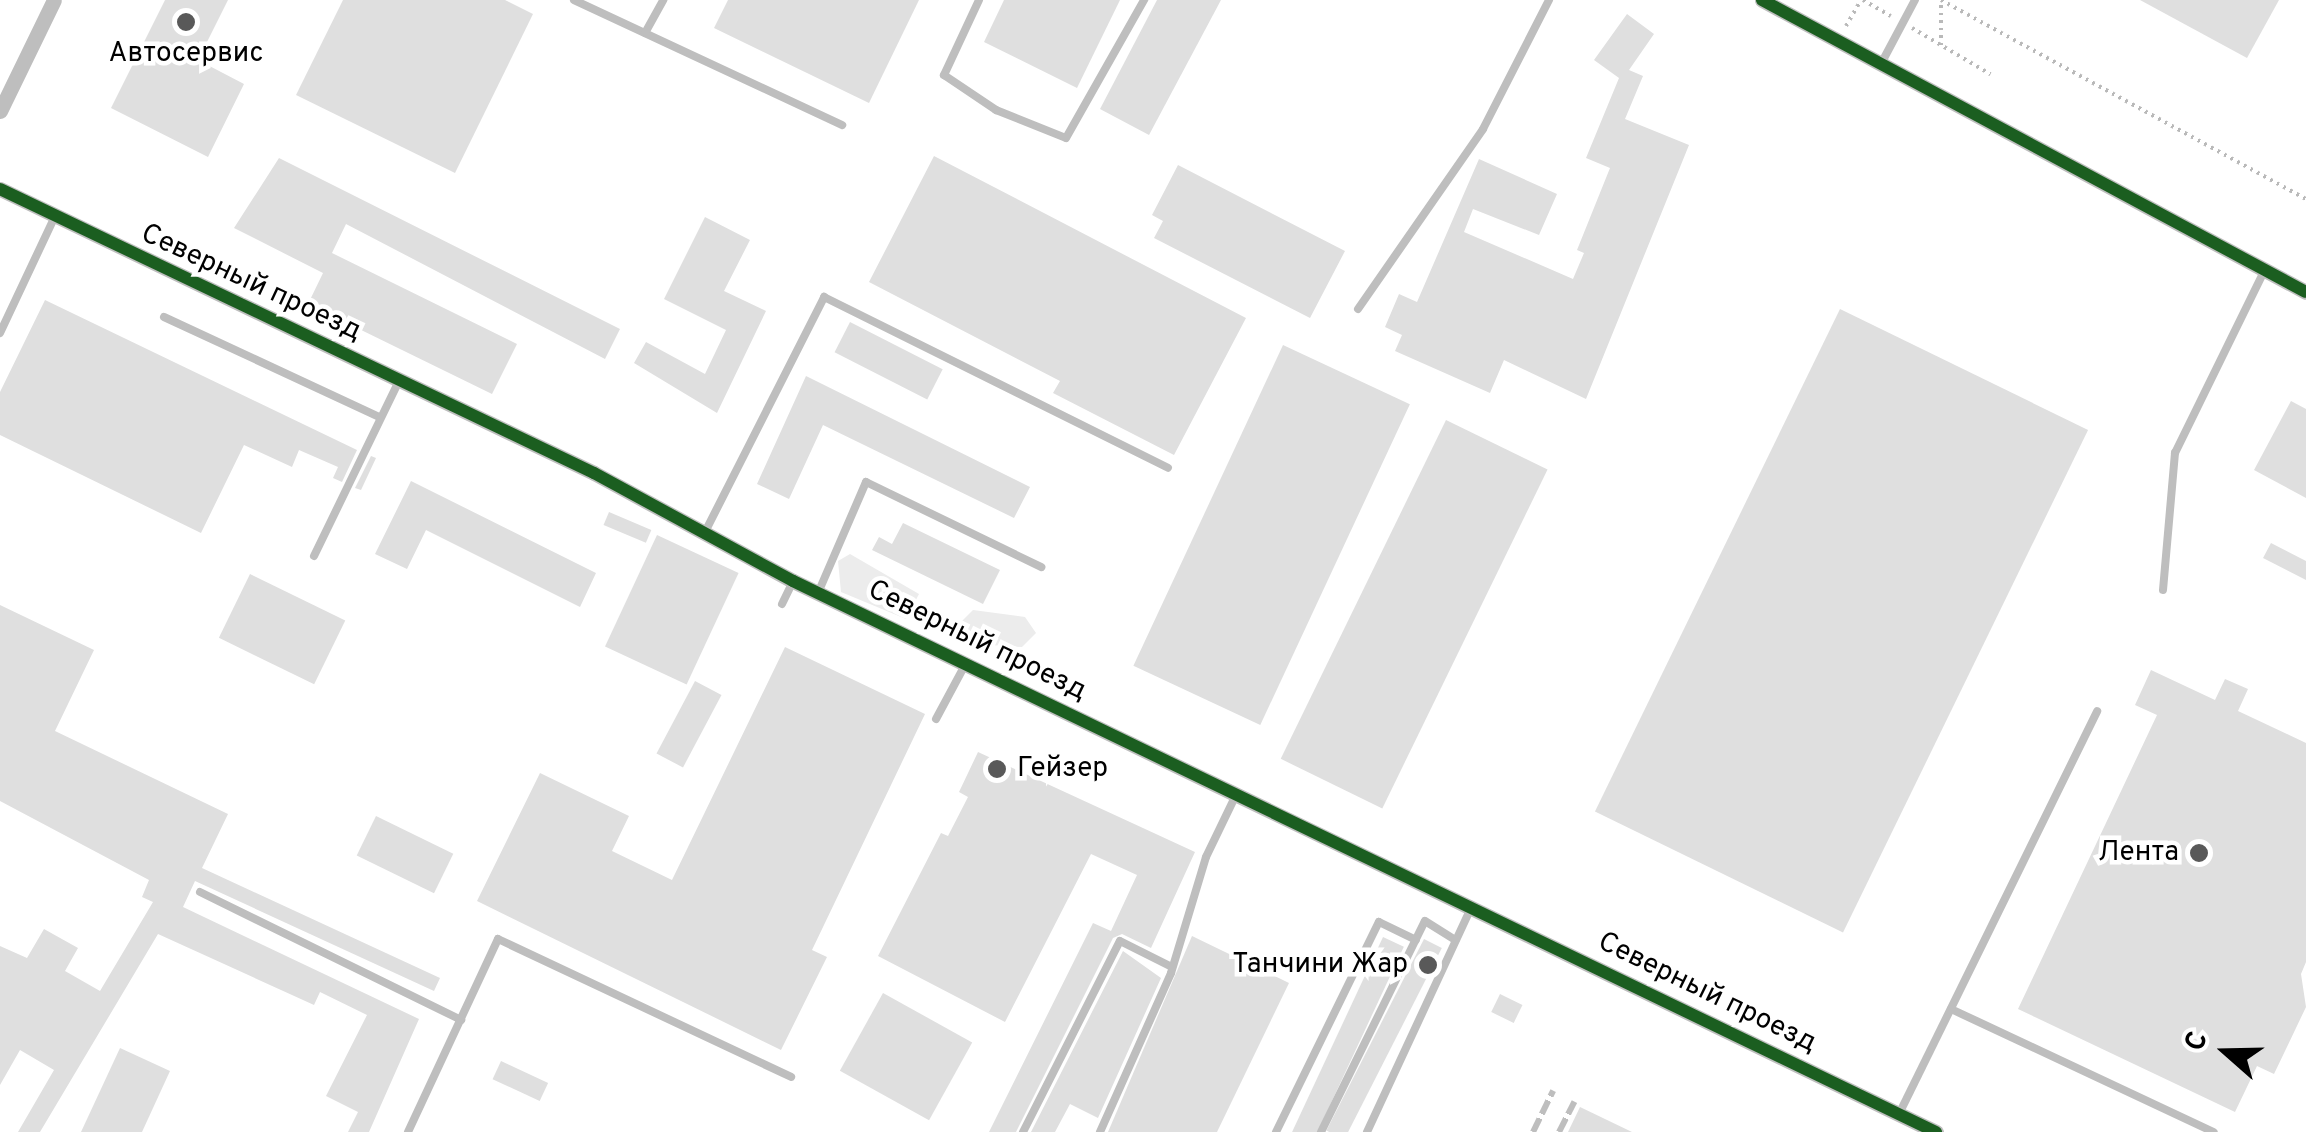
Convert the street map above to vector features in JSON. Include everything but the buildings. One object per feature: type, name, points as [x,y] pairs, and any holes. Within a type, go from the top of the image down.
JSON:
[{"type":"street","points":[[0,111],[54,0]]},
{"type":"street","points":[[1762,0],[2306,292]]},
{"type":"street","name":"Северный проезд","points":[[0,190],[594,473],[703,536],[1936,1132]]},
{"type":"lane","points":[[574,0],[842,125]]},
{"type":"lane","points":[[645,33],[663,0]]},
{"type":"lane","points":[[979,0],[944,74],[996,110],[1066,138],[1144,0]]},
{"type":"lane","points":[[1358,310],[1483,129],[1550,0]]},
{"type":"lane","points":[[1880,65],[1915,0]]},
{"type":"lane","points":[[0,333],[54,218]]},
{"type":"lane","points":[[2163,590],[2175,453],[2264,271]]},
{"type":"lane","points":[[703,536],[824,297],[1168,468]]},
{"type":"lane","points":[[164,317],[379,417]]},
{"type":"lane","points":[[314,556],[399,380]]},
{"type":"lane","points":[[818,592],[866,482],[1041,567]]},
{"type":"lane","points":[[782,604],[793,580]]},
{"type":"lane","points":[[936,719],[966,663]]},
{"type":"lane","points":[[1899,1114],[2098,711]]},
{"type":"lane","points":[[1100,1132],[1172,967],[1206,857],[1237,793]]},
{"type":"lane","points":[[200,892],[461,1020]]},
{"type":"lane","points":[[1367,1132],[1472,906]]},
{"type":"lane","points":[[1321,1132],[1425,921],[1456,940]]},
{"type":"lane","points":[[1276,1132],[1379,922],[1416,940]]},
{"type":"lane","points":[[408,1132],[498,939],[791,1077]]},
{"type":"lane","points":[[1024,1132],[1120,941],[1172,967]]},
{"type":"lane","points":[[1951,1009],[2214,1132]]},
{"type":"path","points":[[1837,41],[1862,0],[1990,74]]},
{"type":"path","points":[[1941,45],[1941,0],[2306,200]]},
{"type":"shaded area","points":[[850,554],[919,594],[906,619],[841,592],[838,561]]},
{"type":"shaded area","points":[[973,610],[1025,617],[1036,633],[1022,647],[957,643],[953,630]]},
{"type":"railway","points":[[1533,1132],[1553,1091]]},
{"type":"railway","points":[[1559,1132],[1574,1102]]},
{"type":"cycle path","points":[[1762,0],[2306,292]]},
{"type":"cycle path","points":[[0,189],[594,473],[793,581],[1936,1132]]},
{"type":"place","name":"Автосервис","points":[[186,22]]},
{"type":"place","name":"Гейзер","points":[[997,769]]},
{"type":"place","name":"Лента","points":[[2199,853]]},
{"type":"place","name":"Танчини Жар","points":[[1428,965]]}]
